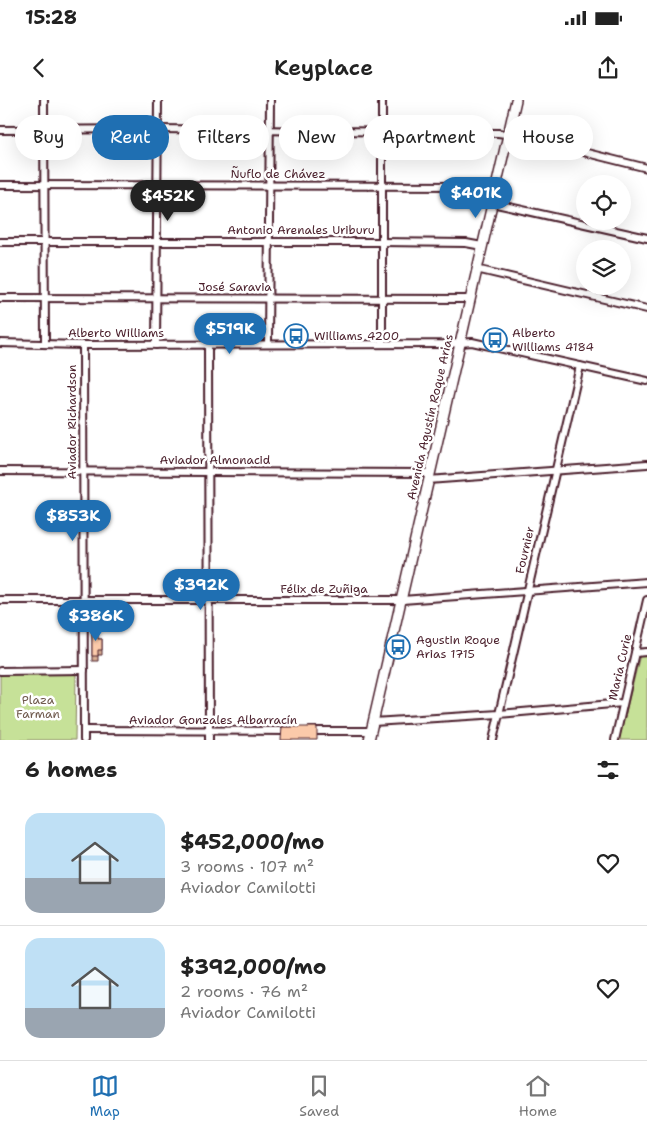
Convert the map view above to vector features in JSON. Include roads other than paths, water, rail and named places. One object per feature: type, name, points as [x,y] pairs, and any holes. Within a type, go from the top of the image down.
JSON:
[{"type":"main road","name":"Avenida Agustín Roque Arias","points":[[512,115],[516,100]]},
{"type":"main road","name":"Avenida Agustín Roque Arias","points":[[371,731],[504,151]]},
{"type":"street","points":[[44,100],[44,115]]},
{"type":"street","points":[[158,100],[158,115]]},
{"type":"street","points":[[268,344],[270,100]]},
{"type":"street","points":[[382,100],[382,115]]},
{"type":"street","points":[[169,129],[364,131]]},
{"type":"street","points":[[0,130],[15,130]]},
{"type":"street","points":[[593,155],[647,168]]},
{"type":"street","points":[[44,160],[45,344]]},
{"type":"street","points":[[156,345],[158,160]]},
{"type":"street","points":[[382,160],[382,344]]},
{"type":"street","name":"Ñuflo de Chávez","points":[[0,185],[485,186],[495,189]]},
{"type":"street","points":[[492,203],[647,238]]},
{"type":"street","name":"Antonio Arenales Uriburu","points":[[0,242],[381,242],[466,243],[482,246]]},
{"type":"street","points":[[476,269],[647,309]]},
{"type":"street","name":"José Saravia","points":[[0,298],[469,299]]},
{"type":"street","name":"Alberto Williams","points":[[0,344],[448,344],[472,342],[647,381]]},
{"type":"street","name":"Aviador Richardson","points":[[83,345],[84,740]]},
{"type":"street","points":[[208,345],[209,740]]},
{"type":"street","name":"Fournier","points":[[493,740],[554,471],[580,366]]},
{"type":"street","name":"Aviador Almonacid","points":[[0,470],[84,472],[208,471],[430,477],[647,464]]},
{"type":"street","name":"Félix de Zuñiga","points":[[0,600],[402,600],[647,582]]},
{"type":"street","name":"Maria Curie","points":[[615,740],[647,600]]},
{"type":"street","points":[[635,653],[647,652]]},
{"type":"street","points":[[0,671],[84,670]]},
{"type":"street","name":"Aviador Gonzales Albarracín","points":[[304,731],[371,731],[499,714],[623,703]]},
{"type":"street","name":"Aviador Gonzales Albarracín","points":[[84,730],[295,731]]},
{"type":"place","name":"Williams 4200","points":[[296,336]]},
{"type":"place","name":"Alberto Williams 4184","points":[[495,340]]},
{"type":"place","name":"Agustin Roque Arias 1715","points":[[398,647]]},
{"type":"park label","name":"Plaza Farman","points":[[38,707]]}]
